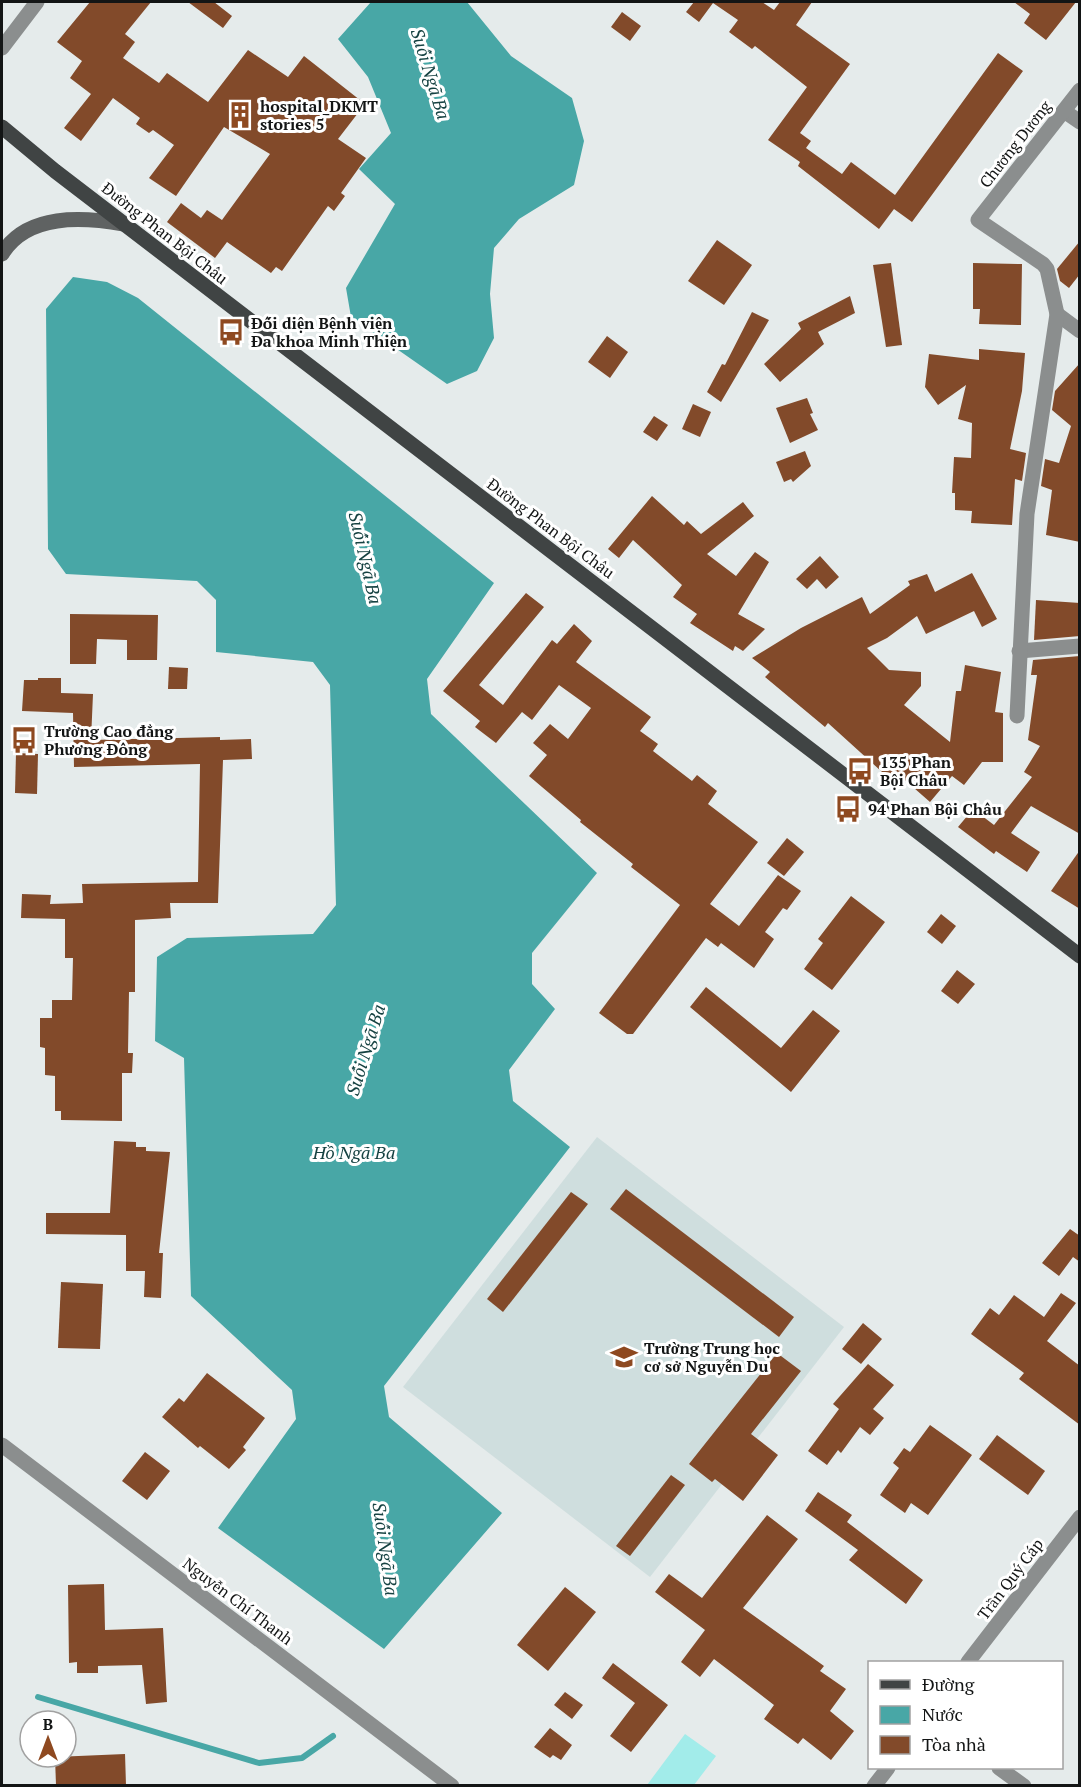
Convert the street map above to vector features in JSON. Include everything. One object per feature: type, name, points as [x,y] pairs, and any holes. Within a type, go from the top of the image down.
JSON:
[{"type":"main road","name":"Đường Phan Bội Châu","points":[[2,127],[124,224],[1080,956]]},
{"type":"main road","points":[[2,254],[24,234],[44,223],[94,219],[124,224]]},
{"type":"street","points":[[2,48],[36,2]]},
{"type":"street","name":"Chương Dương","points":[[1057,314],[1047,269],[1043,264],[978,220],[1080,90]]},
{"type":"street","points":[[1064,111],[1080,122]]},
{"type":"street","points":[[1017,716],[1027,514],[1057,314],[1080,331]]},
{"type":"street","points":[[1019,651],[1080,646]]},
{"type":"street","name":"Nguyễn Chí Thanh","points":[[2,1445],[452,1785]]},
{"type":"street","name":"Trần Quý Cáp","points":[[969,1661],[1080,1517]]},
{"type":"street","points":[[874,1785],[886,1769]]},
{"type":"street","points":[[1002,1769],[1024,1785]]},
{"type":"shaded area","name":"Trường Trung học cơ sở Nguyễn Du","points":[[597,1137],[844,1327],[650,1577],[403,1387]]},
{"type":"shaded area","points":[[685,1734],[716,1756],[694,1785],[647,1785]]},
{"type":"water","points":[[371,2],[467,2],[511,56],[572,98],[584,141],[574,185],[519,219],[494,248],[490,294],[494,338],[477,371],[447,384],[351,317],[346,288],[395,204],[359,169],[391,133],[368,77],[338,39]]},
{"type":"water","name":"Hồ Ngã Ba","points":[[73,277],[107,282],[138,298],[494,583],[427,679],[431,714],[597,873],[532,953],[532,984],[555,1009],[509,1070],[513,1101],[570,1147],[384,1386],[389,1417],[502,1513],[384,1649],[218,1528],[296,1419],[292,1390],[191,1296],[184,1058],[155,1041],[157,957],[187,938],[313,934],[336,905],[330,685],[313,662],[216,652],[216,600],[197,581],[66,574],[48,549],[46,309]]},
{"type":"building","points":[[90,2],[151,2],[125,34],[135,42],[123,58],[159,83],[167,73],[208,102],[248,50],[288,77],[304,56],[365,104],[338,139],[366,158],[341,193],[345,196],[334,211],[328,206],[282,271],[276,267],[271,273],[227,242],[215,258],[167,222],[181,203],[201,218],[207,210],[222,220],[270,154],[224,127],[176,196],[149,178],[174,145],[153,130],[149,133],[136,124],[140,118],[113,98],[81,141],[64,128],[91,94],[70,78],[82,61],[57,42]]},
{"type":"building","points":[[188,2],[214,2],[232,16],[223,28]]},
{"type":"building","points":[[694,2],[762,2],[774,10],[780,2],[812,2],[796,25],[850,64],[800,133],[811,141],[806,148],[842,174],[851,162],[895,195],[998,53],[1023,71],[912,222],[894,209],[879,229],[798,166],[800,162],[768,140],[807,87],[755,46],[752,49],[729,32],[738,20],[713,3],[699,22],[686,12]]},
{"type":"building","points":[[1014,2],[1076,2],[1046,40],[1024,23],[1030,14]]},
{"type":"building","points":[[622,12],[641,26],[630,41],[611,27]]},
{"type":"building","points":[[717,240],[752,265],[724,305],[688,281]]},
{"type":"building","points":[[1080,241],[1080,274],[1069,288],[1060,281],[1057,269]]},
{"type":"building","points":[[891,263],[902,345],[886,347],[873,265]]},
{"type":"building","points":[[973,263],[1022,264],[1021,325],[979,324],[980,309],[973,309]]},
{"type":"building","points":[[850,296],[855,313],[818,332],[824,344],[780,382],[764,364],[801,329],[798,323]]},
{"type":"building","points":[[752,312],[769,320],[721,402],[707,392],[722,364],[725,365]]},
{"type":"building","points":[[607,336],[628,352],[610,378],[588,362]]},
{"type":"building","points":[[979,349],[1025,353],[1022,391],[1010,449],[1026,453],[1022,481],[1015,479],[1012,525],[971,523],[972,511],[955,510],[955,493],[952,493],[954,457],[971,458],[972,423],[958,419],[966,385],[938,405],[925,387],[929,354],[979,360]]},
{"type":"building","points":[[1080,363],[1080,542],[1046,535],[1052,490],[1041,486],[1045,459],[1059,463],[1071,426],[1052,410],[1055,391]]},
{"type":"building","points":[[807,398],[813,413],[810,414],[818,430],[790,443],[776,408]]},
{"type":"building","points":[[693,404],[711,412],[700,437],[682,429]]},
{"type":"building","points":[[654,416],[668,425],[657,441],[643,432]]},
{"type":"building","points":[[805,451],[811,466],[793,482],[791,479],[784,482],[776,462]]},
{"type":"building","points":[[652,496],[684,525],[687,521],[701,534],[743,502],[754,516],[707,554],[736,576],[755,552],[769,562],[738,614],[765,629],[743,651],[735,646],[733,651],[690,623],[697,614],[673,597],[682,585],[633,540],[619,558],[608,549]]},
{"type":"building","points":[[820,556],[839,577],[826,589],[817,579],[807,589],[796,579]]},
{"type":"building","points":[[972,573],[997,619],[982,627],[974,611],[926,634],[917,616],[887,638],[867,648],[889,670],[921,672],[921,686],[904,705],[950,742],[956,691],[961,691],[965,665],[1001,672],[995,712],[1003,713],[1003,762],[982,762],[964,785],[952,776],[930,802],[898,774],[892,781],[828,723],[825,727],[765,677],[770,672],[752,658],[801,628],[862,597],[870,614],[910,585],[908,581],[927,574],[935,592]]},
{"type":"building","points":[[526,593],[544,607],[479,685],[503,705],[552,640],[557,644],[574,624],[592,641],[576,662],[651,717],[640,731],[658,744],[653,751],[692,781],[697,775],[717,791],[708,804],[758,842],[710,904],[739,926],[778,875],[801,891],[787,910],[783,908],[765,932],[774,939],[754,968],[721,943],[718,947],[706,938],[633,1034],[627,1034],[599,1013],[680,905],[631,867],[633,864],[580,822],[581,820],[529,776],[547,755],[533,743],[550,724],[568,739],[591,708],[559,685],[532,720],[522,712],[496,743],[475,727],[480,721],[443,691]]},
{"type":"building","points":[[1036,600],[1080,603],[1080,636],[1034,640]]},
{"type":"building","points":[[70,614],[158,615],[157,660],[127,660],[127,640],[97,639],[96,664],[70,664]]},
{"type":"building","points":[[1080,656],[1080,834],[1031,806],[1011,833],[1040,852],[1027,872],[996,851],[994,854],[958,827],[973,809],[994,825],[1032,777],[1024,772],[1040,746],[1028,740],[1037,675],[1031,675],[1033,660]]},
{"type":"building","points":[[169,667],[188,668],[187,689],[168,689]]},
{"type":"building","points":[[38,678],[61,678],[61,693],[93,694],[91,740],[220,737],[220,740],[251,739],[252,759],[223,760],[218,903],[170,903],[171,918],[135,920],[135,992],[129,992],[128,1053],[133,1053],[132,1073],[122,1073],[122,1121],[61,1120],[61,1111],[55,1111],[55,1076],[45,1075],[45,1048],[40,1047],[40,1018],[52,1018],[52,1000],[72,1000],[73,958],[65,958],[65,919],[21,918],[22,894],[51,895],[50,904],[83,903],[82,884],[198,882],[200,764],[74,767],[73,713],[22,711],[24,680],[38,680]]},
{"type":"building","points":[[16,753],[38,754],[37,794],[15,793]]},
{"type":"building","points":[[787,838],[804,852],[784,876],[767,863]]},
{"type":"building","points":[[1080,850],[1080,909],[1051,891]]},
{"type":"building","points":[[851,896],[885,922],[832,990],[804,969],[823,943],[818,939]]},
{"type":"building","points":[[941,914],[956,926],[942,944],[927,932]]},
{"type":"building","points":[[957,970],[975,984],[958,1004],[941,991]]},
{"type":"building","points":[[706,987],[781,1048],[813,1010],[840,1031],[791,1092],[690,1007]]},
{"type":"building","points":[[114,1141],[136,1142],[136,1147],[146,1147],[146,1151],[170,1152],[159,1253],[163,1253],[161,1298],[144,1297],[145,1271],[126,1271],[126,1235],[46,1234],[46,1213],[110,1213]]},
{"type":"building","points":[[626,1189],[794,1317],[779,1337],[610,1209]]},
{"type":"building","points":[[571,1192],[588,1204],[503,1312],[487,1299]]},
{"type":"building","points":[[1070,1229],[1080,1236],[1080,1262],[1073,1257],[1059,1276],[1042,1263]]},
{"type":"building","points":[[61,1282],[103,1284],[100,1349],[58,1348]]},
{"type":"building","points":[[1061,1293],[1076,1303],[1047,1341],[1080,1366],[1080,1425],[1019,1379],[1024,1373],[971,1334],[990,1308],[999,1315],[1014,1295],[1044,1317]]},
{"type":"building","points":[[863,1323],[882,1339],[861,1364],[842,1349]]},
{"type":"building","points":[[777,1353],[801,1371],[751,1434],[778,1455],[743,1501],[715,1479],[712,1482],[689,1464]]},
{"type":"building","points":[[868,1364],[894,1385],[873,1409],[884,1418],[870,1435],[860,1427],[841,1453],[838,1450],[827,1465],[808,1451],[839,1409],[833,1404]]},
{"type":"building","points":[[207,1373],[265,1418],[243,1447],[246,1450],[229,1469],[200,1446],[198,1448],[162,1417],[179,1398],[184,1402]]},
{"type":"building","points":[[930,1425],[972,1455],[928,1515],[911,1503],[905,1513],[880,1495],[899,1468],[893,1463],[904,1448],[910,1452]]},
{"type":"building","points":[[997,1435],[1045,1471],[1028,1495],[979,1459]]},
{"type":"building","points":[[145,1452],[170,1471],[147,1500],[122,1481]]},
{"type":"building","points":[[671,1475],[685,1485],[630,1556],[616,1546]]},
{"type":"building","points":[[818,1492],[852,1515],[847,1522],[923,1580],[906,1604],[849,1560],[858,1550],[805,1511]]},
{"type":"building","points":[[767,1515],[798,1539],[743,1608],[824,1666],[820,1671],[846,1689],[830,1711],[854,1731],[831,1760],[803,1738],[798,1744],[764,1719],[774,1705],[714,1659],[700,1677],[681,1662],[705,1630],[655,1592],[669,1574],[702,1598]]},
{"type":"building","points":[[104,1584],[105,1630],[163,1628],[167,1702],[146,1704],[142,1665],[98,1666],[98,1673],[77,1673],[77,1662],[69,1663],[68,1585]]},
{"type":"building","points":[[565,1587],[596,1612],[548,1671],[517,1645]]},
{"type":"building","points":[[613,1663],[668,1705],[631,1752],[610,1736],[635,1703],[602,1678]]},
{"type":"building","points":[[565,1692],[583,1705],[572,1719],[554,1705]]},
{"type":"building","points":[[550,1728],[572,1745],[561,1760],[553,1755],[550,1758],[534,1747]]},
{"type":"building","points":[[125,1754],[126,1785],[56,1785],[55,1769],[78,1769],[78,1756]]},
{"type":"waterway","name":"Suối Ngã Ba","points":[[38,1697],[259,1763],[302,1758],[333,1736]]},
{"type":"place","name":"hospital_DKMT stories 5","points":[[240,115]]},
{"type":"place","name":"Đối diện Bệnh viện Đa khoa Minh Thiện","points":[[231,332]]},
{"type":"place","name":"Trường Cao đẳng Phương Đông","points":[[24,740]]},
{"type":"place","name":"135 Phan Bội Châu","points":[[860,771]]},
{"type":"place","name":"94 Phan Bội Châu","points":[[848,809]]},
{"type":"place","name":"Trường Trung học cơ sở Nguyễn Du","points":[[624,1357]]}]
